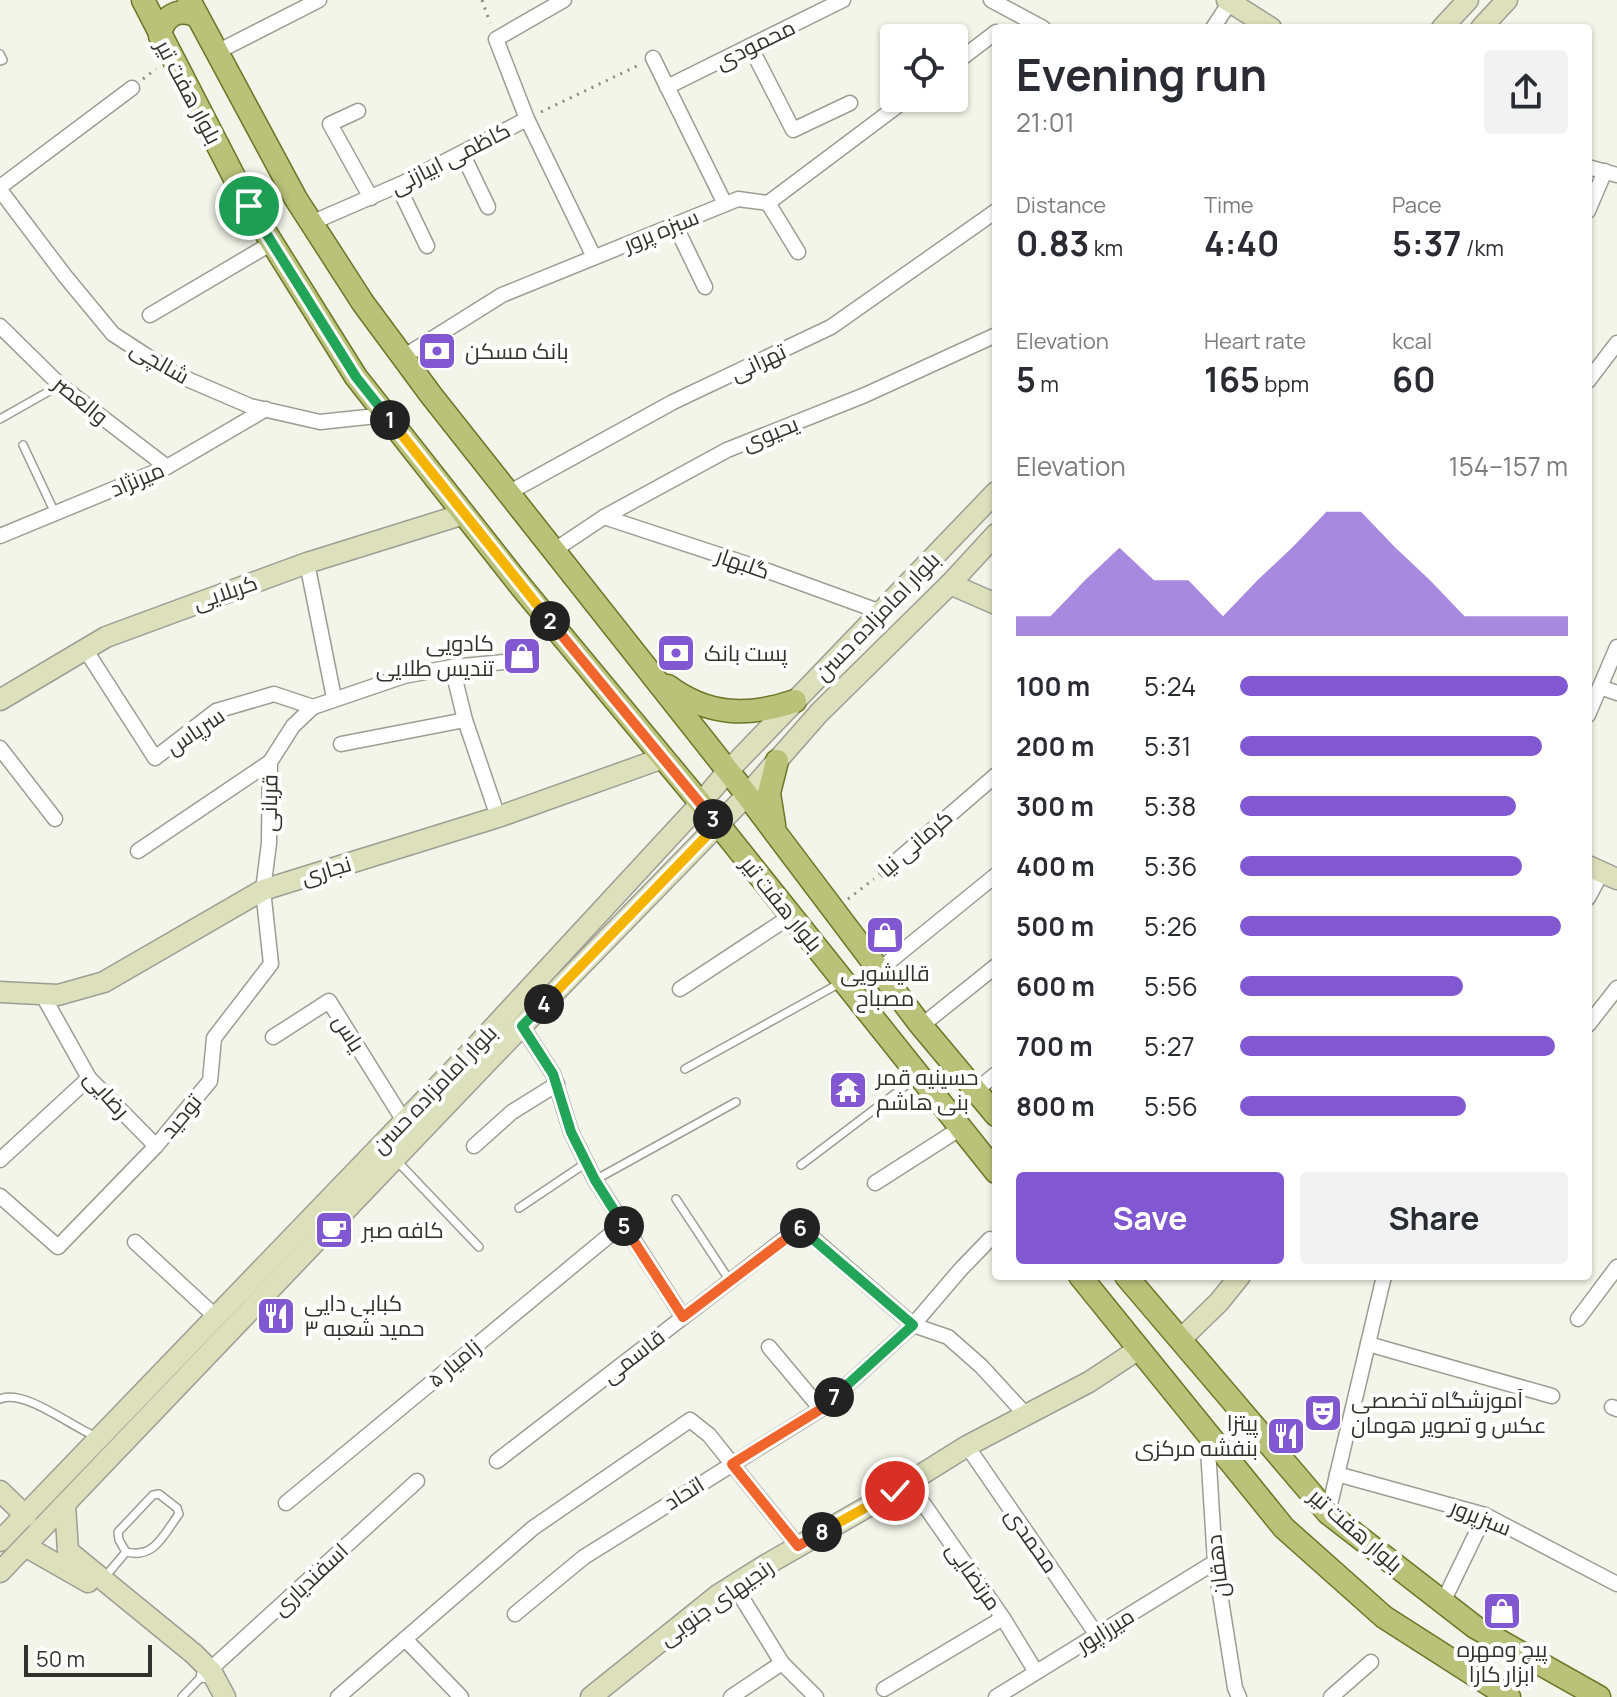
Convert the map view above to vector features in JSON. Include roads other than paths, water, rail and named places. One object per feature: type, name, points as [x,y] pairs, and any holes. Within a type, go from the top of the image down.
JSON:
[{"type":"main road","name":"بلوار هفت تیر","points":[[143,0],[249,206],[356,377],[992,1167]]},
{"type":"main road","points":[[1446,24],[1468,0]]},
{"type":"main road","points":[[1485,24],[1507,0]]},
{"type":"main road","points":[[1228,1],[1265,24]]},
{"type":"main road","name":"بلوار هفت تیر","points":[[193,8],[311,223],[363,303],[553,551],[747,795],[921,1026],[992,1110]]},
{"type":"main road","points":[[160,36],[169,17],[193,8]]},
{"type":"main road","name":"بلوار امامزاده حسن","points":[[0,1572],[354,1188],[404,1121],[727,772],[992,496]]},
{"type":"main road","name":"کربلایی","points":[[0,700],[106,637],[307,563],[464,514]]},
{"type":"main road","name":"بلوار امامزاده حسن","points":[[0,1541],[216,1317],[354,1188],[395,1159],[747,795],[819,713],[992,538]]},
{"type":"main road","points":[[950,584],[992,602]]},
{"type":"main road","points":[[650,674],[699,706],[720,711],[768,711],[795,701]]},
{"type":"main road","name":"نجاری","points":[[0,992],[58,995],[104,982],[263,890],[498,817],[663,758]]},
{"type":"main road","points":[[777,761],[769,793],[777,834]]},
{"type":"main road","name":"بلوار هفت تیر","points":[[1083,1280],[1284,1528],[1373,1608],[1505,1696]]},
{"type":"main road","name":"بلوار هفت تیر","points":[[1129,1280],[1328,1513],[1475,1627],[1599,1697]]},
{"type":"main road","points":[[1180,1340],[1237,1280]]},
{"type":"main road","name":"رنجیهای جنوبی","points":[[591,1697],[734,1585],[967,1446],[1089,1382],[1139,1349]]},
{"type":"main road","points":[[0,1491],[26,1516]]},
{"type":"main road","points":[[65,1505],[68,1551],[194,1654],[225,1697]]},
{"type":"main road","points":[[25,1546],[99,1588],[206,1673],[215,1697]]},
{"type":"street","points":[[217,52],[319,0]]},
{"type":"street","name":"کاظمی ابیازنی","points":[[311,223],[398,186],[527,119],[496,39],[564,0]]},
{"type":"street","name":"محمودی","points":[[667,87],[843,0]]},
{"type":"street","points":[[991,0],[1036,24]]},
{"type":"street","points":[[1215,24],[1228,1]]},
{"type":"street","points":[[1007,24],[1019,15]]},
{"type":"street","points":[[968,53],[992,35]]},
{"type":"street","points":[[750,46],[793,130],[850,103]]},
{"type":"street","points":[[653,58],[725,204]]},
{"type":"street","points":[[0,188],[132,88]]},
{"type":"street","points":[[358,111],[330,124],[371,198]]},
{"type":"street","points":[[798,252],[768,203],[889,112]]},
{"type":"street","points":[[527,119],[594,257]]},
{"type":"street","points":[[462,153],[488,207]]},
{"type":"street","points":[[1592,204],[1611,173]]},
{"type":"street","points":[[398,186],[427,246]]},
{"type":"street","name":"شالچی","points":[[0,188],[65,276],[113,334],[173,373],[250,406],[320,422],[386,415]]},
{"type":"street","name":"سبزه پرور","points":[[403,357],[502,295],[738,199],[768,203]]},
{"type":"street","name":"تهرانی","points":[[508,493],[673,402],[831,327],[992,214]]},
{"type":"street","points":[[675,225],[705,287]]},
{"type":"street","points":[[150,315],[272,243]]},
{"type":"street","name":"والعصر","points":[[0,326],[60,385],[167,467]]},
{"type":"street","name":"یحیوی","points":[[553,551],[604,517],[727,450],[865,395],[992,337]]},
{"type":"street","points":[[1592,376],[1617,343]]},
{"type":"street","name":"میرنژاد","points":[[0,536],[167,467],[266,409]]},
{"type":"street","name":"گلبهار","points":[[604,517],[881,612]]},
{"type":"street","points":[[307,563],[334,698]]},
{"type":"street","points":[[1592,706],[1617,647]]},
{"type":"street","name":"سرپاس","points":[[85,649],[155,758],[216,711],[274,694],[313,707]]},
{"type":"street","name":"قربانی","points":[[263,890],[269,843],[270,762],[293,726],[313,707],[404,676],[504,662]]},
{"type":"street","points":[[452,667],[465,720],[498,817]]},
{"type":"street","points":[[1600,687],[1617,693]]},
{"type":"street","points":[[341,744],[465,720]]},
{"type":"street","points":[[0,748],[55,819]]},
{"type":"street","points":[[138,851],[270,762]]},
{"type":"street","name":"کرمانی نیا","points":[[886,870],[992,779]]},
{"type":"street","points":[[1592,891],[1602,873]]},
{"type":"street","points":[[879,970],[992,878]]},
{"type":"street","name":"توحید","points":[[0,1196],[58,1247],[156,1146],[210,1081],[214,1038],[271,964],[263,890]]},
{"type":"street","points":[[680,989],[791,916]]},
{"type":"street","points":[[921,1026],[992,969]]},
{"type":"street","points":[[1592,1020],[1617,988]]},
{"type":"street","name":"رضایی","points":[[42,994],[89,1078],[156,1146]]},
{"type":"street","name":"یاس","points":[[273,1037],[329,1001],[404,1121]]},
{"type":"street","points":[[522,1026],[553,1074],[571,1132],[595,1180],[683,1317]]},
{"type":"street","points":[[975,1091],[992,1077]]},
{"type":"street","points":[[0,1160],[89,1078]]},
{"type":"street","points":[[474,1146],[512,1112],[557,1084]]},
{"type":"street","points":[[875,1183],[961,1128]]},
{"type":"street","name":"زامیار ۵","points":[[286,1503],[623,1224]]},
{"type":"street","name":"قاسمی","points":[[497,1461],[800,1227],[913,1325],[948,1337],[981,1366],[1026,1415]]},
{"type":"street","name":"اتحاد","points":[[515,1614],[584,1557],[821,1409],[913,1325],[990,1239]]},
{"type":"street","points":[[135,1242],[216,1317]]},
{"type":"street","points":[[1578,1319],[1617,1267]]},
{"type":"street","points":[[1328,1513],[1383,1280]]},
{"type":"street","points":[[1368,1344],[1552,1396]]},
{"type":"street","points":[[769,1347],[821,1409]]},
{"type":"street","points":[[338,1697],[533,1528],[690,1420],[709,1435],[798,1546]]},
{"type":"street","name":"دهقان","points":[[1207,1432],[1215,1562],[1237,1693]]},
{"type":"street","name":"محمدی","points":[[967,1446],[1097,1635]]},
{"type":"street","name":"سبزپرور","points":[[1337,1474],[1485,1515],[1617,1584]]},
{"type":"street","name":"اسفندیاری","points":[[206,1673],[417,1481]]},
{"type":"street","name":"مرتضایی","points":[[909,1483],[1003,1618],[1036,1672]]},
{"type":"street","points":[[1443,1602],[1485,1515]]},
{"type":"street","name":"میرزاپور","points":[[996,1697],[1215,1562]]},
{"type":"street","points":[[734,1585],[782,1663],[816,1697]]},
{"type":"street","points":[[884,1689],[1003,1618]]},
{"type":"street","points":[[405,1639],[461,1697]]},
{"type":"street","points":[[1339,1694],[1371,1662]]},
{"type":"street","points":[[731,1697],[782,1663]]},
{"type":"street","points":[[1221,1697],[1237,1693]]},
{"type":"lane","points":[[0,54],[3,60],[0,61]]},
{"type":"lane","points":[[0,419],[60,385]]},
{"type":"lane","points":[[23,445],[55,513]]},
{"type":"lane","points":[[685,1069],[843,981]]},
{"type":"lane","points":[[801,1165],[919,1075]]},
{"type":"lane","points":[[595,1180],[736,1102]]},
{"type":"lane","points":[[395,1159],[479,1247]]},
{"type":"lane","points":[[519,1208],[586,1163]]},
{"type":"lane","points":[[676,1199],[730,1281]]},
{"type":"lane","points":[[0,1399],[6,1396],[21,1398],[101,1438]]},
{"type":"lane","points":[[159,1494],[177,1508],[179,1514],[149,1552],[139,1555],[126,1552],[118,1532],[153,1495],[159,1494]]},
{"type":"lane","points":[[102,1580],[126,1552]]},
{"type":"lane","points":[[182,1697],[206,1673]]},
{"type":"place","name":"بانک مسکن","points":[[437,351]]},
{"type":"place","name":"پست بانک","points":[[676,653]]},
{"type":"place","name":"کادویی تندیس طلایی","points":[[522,656]]},
{"type":"place","name":"قالیشویی مصباح","points":[[885,935]]},
{"type":"place","name":"حسینیه قمر بنی هاشم","points":[[848,1090]]},
{"type":"place","name":"کافه صبر","points":[[334,1230]]},
{"type":"place","name":"کبابی دایی حمید شعبه ۳","points":[[276,1316]]},
{"type":"place","name":"آموزشگاه تخصصی عکس و تصویر هومان","points":[[1323,1413]]},
{"type":"place","name":"پیتزا بنفشه مرکزی","points":[[1286,1436]]},
{"type":"place","name":"پیچ ومهره ابزار کارا","points":[[1502,1611]]}]
